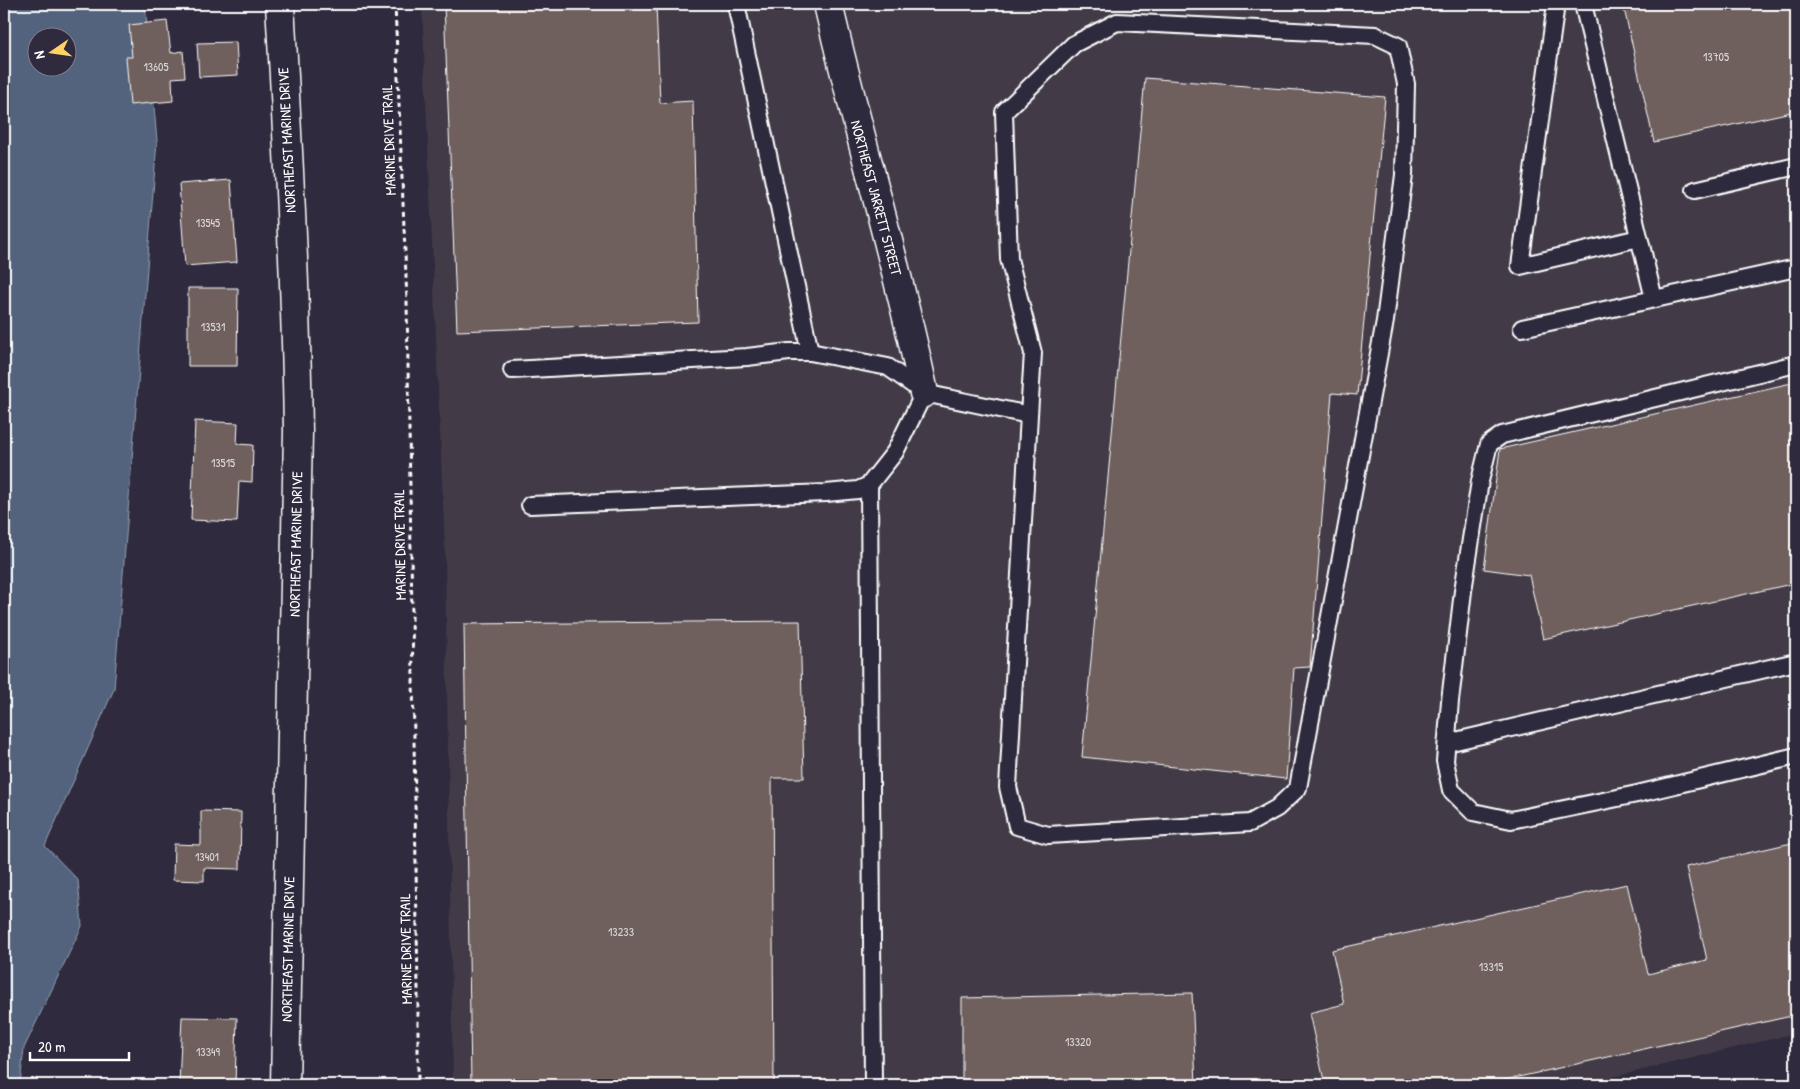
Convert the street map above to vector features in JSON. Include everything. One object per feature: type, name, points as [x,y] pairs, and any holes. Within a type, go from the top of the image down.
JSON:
[{"type":"main road","name":"NORTHEAST MARINE DRIVE","points":[[280,4],[297,339],[298,432],[285,1085]]},
{"type":"main road","name":"NORTHEAST JARRETT STREET","points":[[828,4],[845,79],[913,338],[924,393]]},
{"type":"lane","points":[[736,4],[810,352]]},
{"type":"lane","points":[[1556,4],[1520,266],[1639,238]]},
{"type":"lane","points":[[1582,4],[1654,299]]},
{"type":"lane","points":[[1117,22],[1375,35],[1398,46],[1406,84],[1404,175],[1386,321],[1298,788],[1276,808],[1250,823],[1048,835],[1018,826],[1008,787],[1029,415],[1033,353],[1008,259],[1004,112],[1074,44],[1117,22]]},
{"type":"lane","points":[[1695,190],[1796,166]]},
{"type":"lane","points":[[1522,328],[1796,268]]},
{"type":"lane","points":[[512,370],[747,358],[790,352],[810,352],[888,367],[924,393],[1029,415]]},
{"type":"lane","points":[[1796,364],[1502,435],[1489,444],[1480,481],[1463,590],[1445,761],[1451,790],[1474,812],[1511,820],[1637,794],[1796,756]]},
{"type":"lane","points":[[530,505],[826,493],[858,490],[869,485],[895,452],[924,393]]},
{"type":"lane","points":[[869,485],[873,1085]]},
{"type":"lane","points":[[1447,743],[1796,662]]},
{"type":"path","name":"MARINE DRIVE TRAIL","points":[[395,4],[407,302],[418,1085]]},
{"type":"shaded area","points":[[422,4],[1796,4],[1796,1033],[1580,1085],[453,1085],[445,551]]},
{"type":"water","points":[[4,4],[145,4],[157,141],[114,689],[45,846],[78,880],[82,926],[24,1048],[20,1085],[4,1085]]},
{"type":"building","points":[[444,4],[656,4],[660,103],[693,101],[698,322],[457,331]]},
{"type":"building","points":[[1623,4],[1796,4],[1796,111],[1654,142]]},
{"type":"building","points":[[167,21],[171,53],[183,51],[185,77],[172,78],[173,101],[130,105],[126,57],[132,57],[129,25]]},
{"type":"building","points":[[236,42],[238,75],[199,77],[197,43]]},
{"type":"building","points":[[1145,78],[1385,97],[1357,395],[1332,393],[1310,667],[1294,668],[1286,779],[1082,757]]},
{"type":"building","points":[[231,180],[237,262],[185,266],[179,184]]},
{"type":"building","points":[[188,288],[238,288],[237,366],[188,366]]},
{"type":"building","points":[[1796,382],[1796,583],[1543,639],[1529,575],[1484,569],[1500,449]]},
{"type":"building","points":[[195,421],[238,423],[237,444],[253,445],[252,482],[239,481],[237,522],[191,520]]},
{"type":"building","points":[[800,621],[804,778],[772,778],[774,1085],[471,1085],[464,624]]},
{"type":"building","points":[[201,811],[241,812],[240,869],[204,868],[204,881],[173,880],[174,844],[201,845]]},
{"type":"building","points":[[1796,842],[1796,1015],[1483,1085],[1325,1085],[1309,1013],[1344,1004],[1332,950],[1627,884],[1648,974],[1707,960],[1686,867]]},
{"type":"building","points":[[1192,993],[1196,1085],[962,1085],[962,998]]},
{"type":"building","points":[[182,1017],[237,1018],[235,1085],[179,1085]]}]
